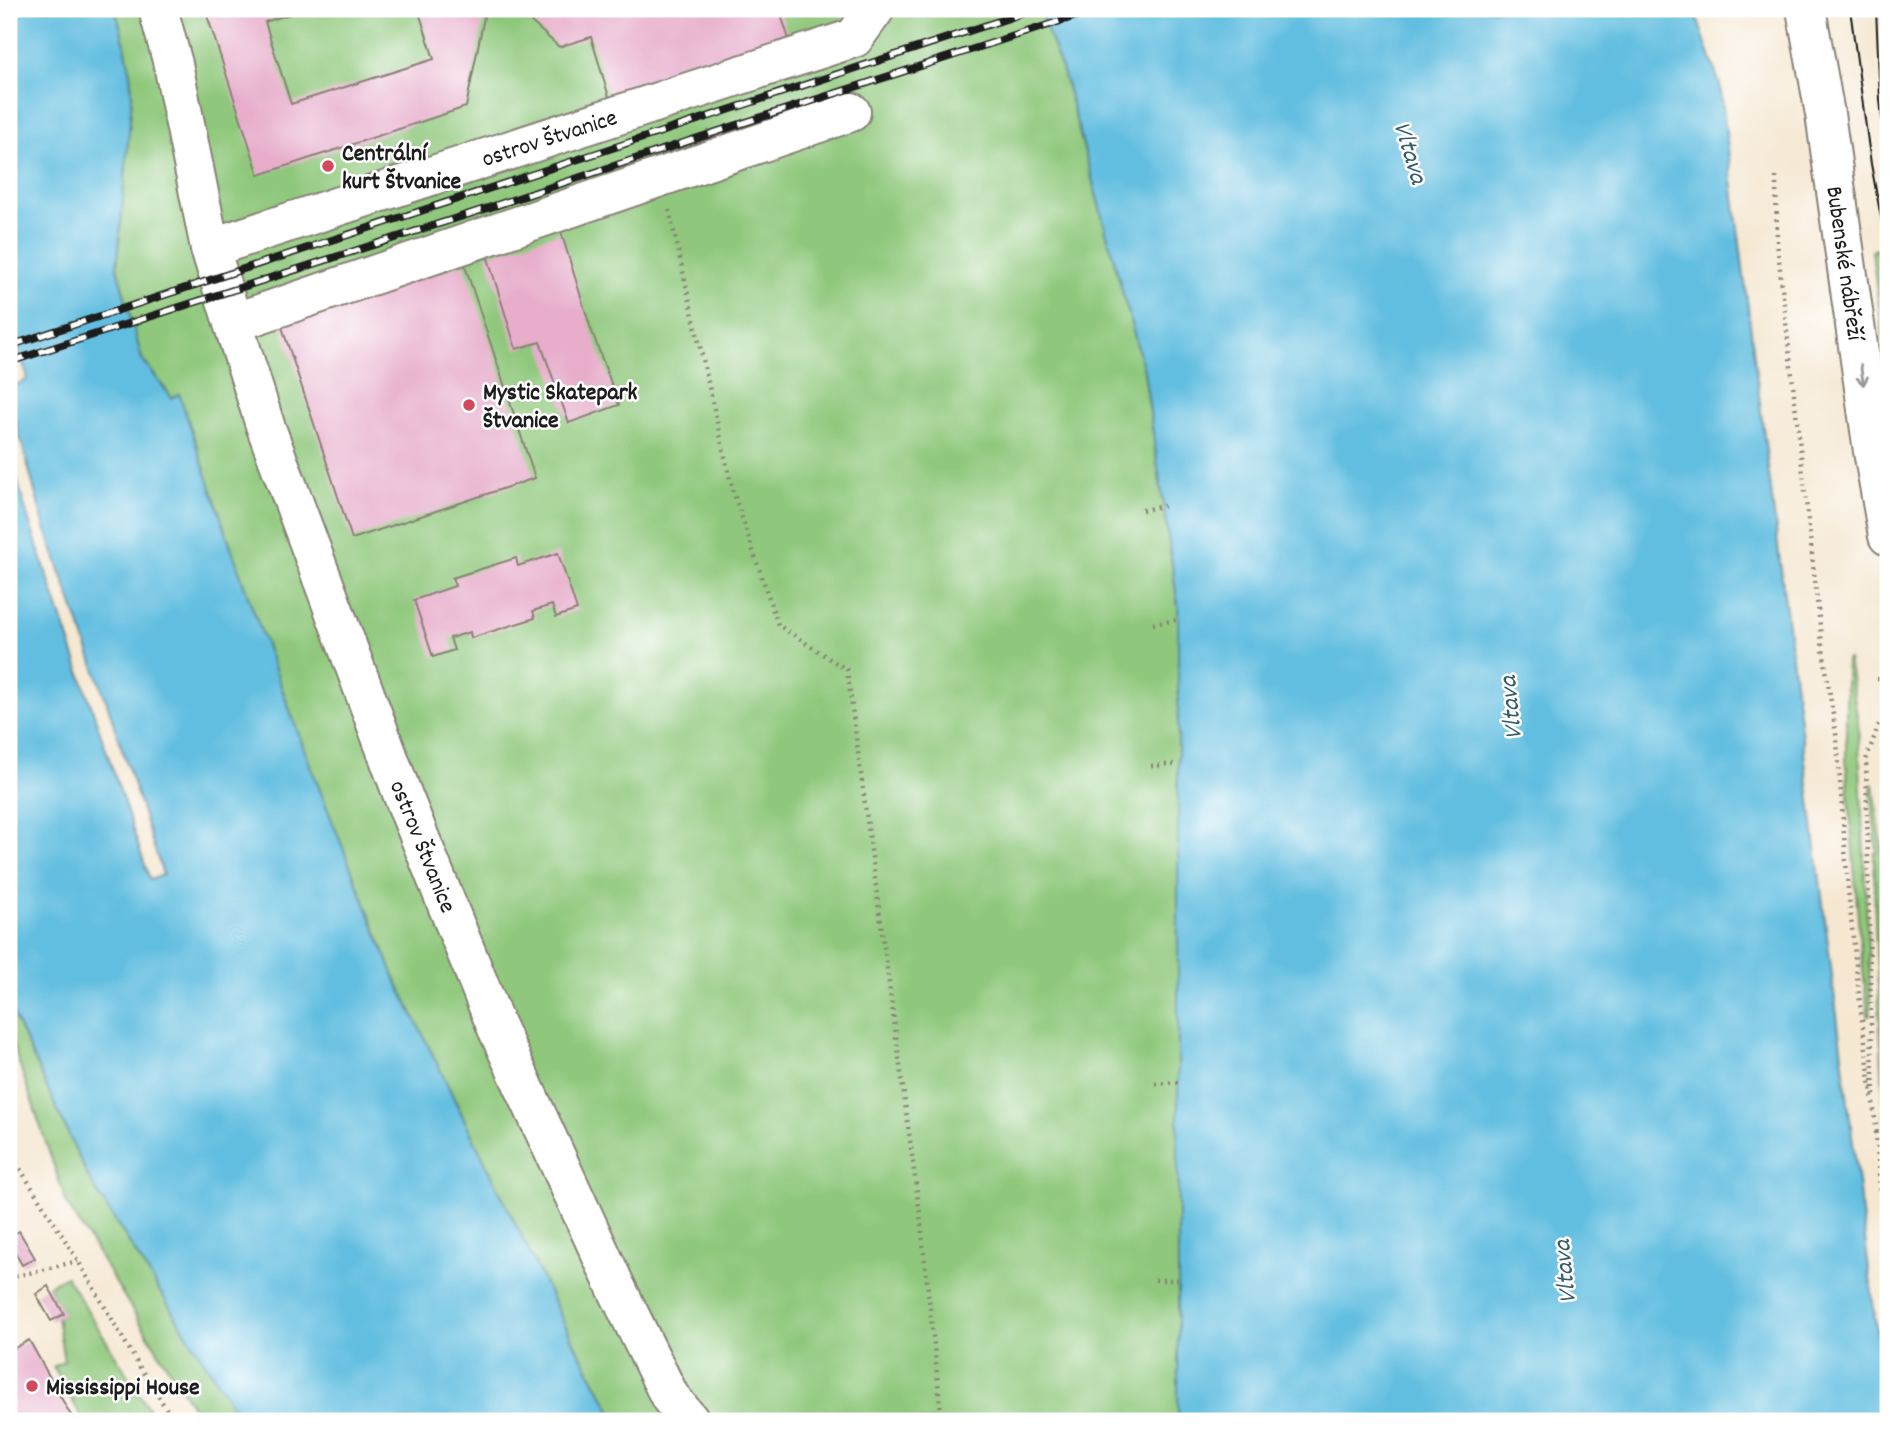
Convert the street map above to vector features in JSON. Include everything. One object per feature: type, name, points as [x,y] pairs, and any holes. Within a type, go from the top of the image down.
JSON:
[{"type":"main road","name":"ostrov Štvanice","points":[[158,9],[173,64],[211,248],[233,323],[265,425],[403,796],[496,1026],[615,1285],[670,1397],[690,1421]]},
{"type":"main road","name":"ostrov Štvanice","points":[[211,248],[853,38],[875,9]]},
{"type":"main road","points":[[1806,9],[1825,114]]},
{"type":"main road","points":[[1817,9],[1825,114]]},
{"type":"main road","points":[[233,323],[851,112]]},
{"type":"main road","name":"Bubenské nábřeží","points":[[1825,114],[1871,437],[1888,536]]},
{"type":"path","points":[[661,177],[732,488],[778,625],[847,670],[920,1215],[942,1421]]},
{"type":"path","points":[[1776,177],[1777,242],[1822,644],[1837,740],[1848,888],[1877,1133]]},
{"type":"path","points":[[1142,510],[1164,506]]},
{"type":"path","points":[[1153,624],[1177,620]]},
{"type":"path","points":[[1877,679],[1888,680]]},
{"type":"path","points":[[1880,721],[1866,760],[1871,1026],[1888,1294]]},
{"type":"path","points":[[1151,766],[1178,764]]},
{"type":"path","points":[[1155,1084],[1178,1082]]},
{"type":"path","points":[[9,1151],[174,1421]]},
{"type":"path","points":[[10,1275],[78,1261]]},
{"type":"path","points":[[1155,1280],[1178,1280]]},
{"type":"green space","points":[[115,9],[1039,9],[1064,75],[1144,371],[1178,605],[1178,1421],[617,1421],[574,1343],[393,974],[310,765],[244,585],[179,394],[172,398],[142,359],[117,268],[132,97],[126,53]]},
{"type":"green space","points":[[1877,249],[1888,309],[1888,382],[1872,251]]},
{"type":"green space","points":[[1848,659],[1858,722],[1871,1015],[1868,1015],[1859,932],[1846,758]]},
{"type":"green space","points":[[1874,784],[1888,896],[1888,1193],[1875,924],[1874,854],[1877,852],[1871,789]]},
{"type":"green space","points":[[9,1005],[90,1181],[242,1421],[201,1421],[67,1204],[9,1034]]},
{"type":"green space","points":[[66,1276],[156,1421],[128,1421],[124,1415],[112,1421],[84,1421],[53,1367],[64,1361],[57,1317],[63,1314],[48,1286]]},
{"type":"water","points":[[9,9],[115,9],[127,53],[132,97],[117,268],[142,359],[172,398],[179,394],[244,585],[310,765],[393,974],[574,1343],[617,1421],[242,1421],[90,1181],[9,1005],[9,449],[27,515],[150,880],[163,875],[105,697],[44,525],[9,396],[9,384],[16,385],[26,380],[27,375],[9,324]]},
{"type":"water","name":"Vltava","points":[[1039,9],[1144,9],[1153,13],[1162,9],[1694,9],[1720,85],[1888,1421],[1178,1421],[1178,605],[1144,371],[1064,75]]},
{"type":"building","points":[[205,9],[306,9],[265,22],[291,104],[434,59],[418,9],[475,9],[484,17],[466,107],[259,175]]},
{"type":"building","points":[[517,9],[779,9],[792,48],[612,107],[591,37],[559,47]]},
{"type":"building","points":[[561,232],[590,326],[619,405],[569,423],[540,342],[516,349],[487,255]]},
{"type":"building","points":[[464,263],[535,478],[352,539],[281,324]]},
{"type":"building","points":[[558,553],[577,610],[556,617],[552,605],[533,611],[535,618],[471,638],[470,632],[450,638],[454,650],[433,657],[414,600],[455,586],[452,578],[516,558],[518,566]]},
{"type":"building","points":[[19,1231],[35,1258],[22,1265],[9,1241],[9,1237]]},
{"type":"building","points":[[48,1286],[64,1314],[51,1321],[36,1294]]},
{"type":"building","name":"Mississippi House","points":[[29,1340],[74,1421],[9,1421],[9,1351]]},
{"type":"tram line","points":[[1850,9],[1871,164],[1888,255]]},
{"type":"tram line","points":[[1876,9],[1880,100],[1888,175]]},
{"type":"railway","points":[[9,346],[1036,9]]},
{"type":"railway","points":[[9,362],[1098,9]]},
{"type":"place","name":"Centrální kurt Štvanice","points":[[328,166]]},
{"type":"place","name":"Mystic Skatepark Štvanice","points":[[469,405]]},
{"type":"place","name":"Mississippi House","points":[[32,1386]]}]
